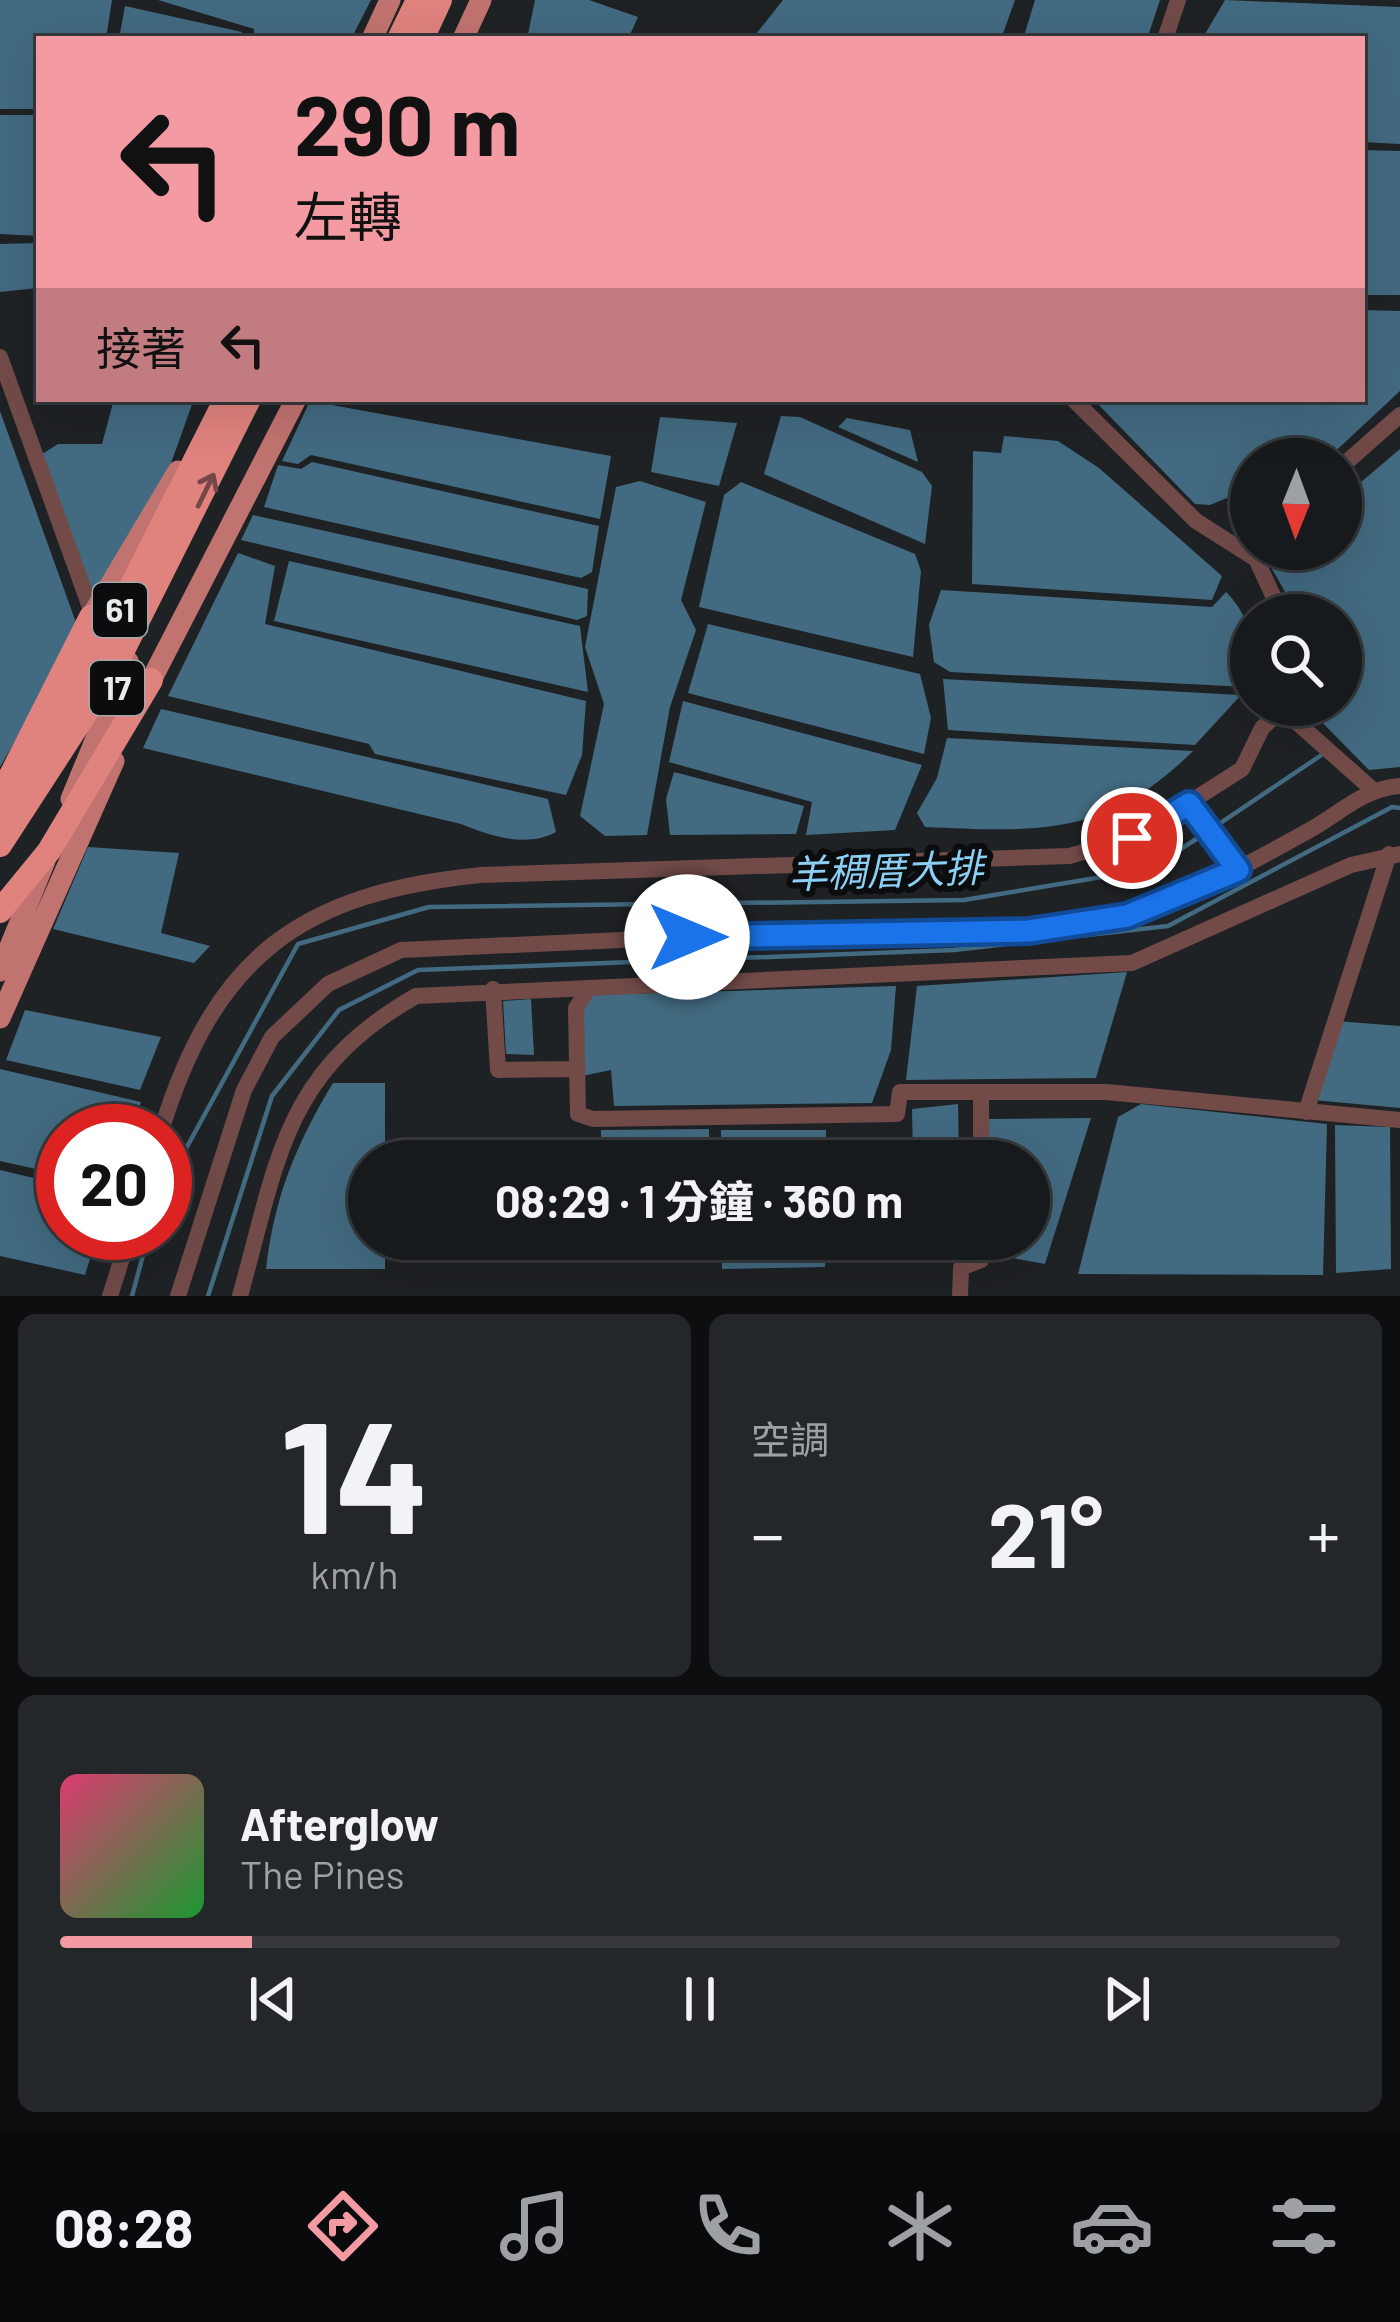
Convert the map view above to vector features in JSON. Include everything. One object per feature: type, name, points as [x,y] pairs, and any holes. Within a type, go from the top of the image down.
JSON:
[{"type":"highway","points":[[413,35],[418,0]]},
{"type":"highway","points":[[413,35],[440,0]]},
{"type":"highway","name":"61","points":[[0,813],[91,666],[224,402]]},
{"type":"highway","name":"61","points":[[0,845],[110,674],[247,402]]},
{"type":"highway","points":[[0,794],[91,617]]},
{"type":"highway","points":[[0,911],[50,851],[151,680]]},
{"type":"main road","points":[[373,36],[390,0]]},
{"type":"main road","points":[[464,36],[481,0]]},
{"type":"main road","name":"17","points":[[0,971],[130,656],[184,460],[212,402]]},
{"type":"main road","name":"17","points":[[0,1018],[151,680],[294,402]]},
{"type":"main road","points":[[91,617],[184,460]]},
{"type":"street","points":[[1166,36],[1178,0]]},
{"type":"street","points":[[1,363],[91,617],[151,680]]},
{"type":"street","points":[[1076,402],[1196,521],[1230,539]]},
{"type":"street","points":[[1362,448],[1400,415]]},
{"type":"street","points":[[169,1104],[176,1081],[241,969],[273,943],[342,906],[411,882],[482,875],[1069,856],[1132,838],[1242,769],[1264,726]]},
{"type":"street","points":[[1305,726],[1373,790]]},
{"type":"street","points":[[178,1296],[244,1090],[272,1037],[328,984],[401,950],[687,937],[1029,931],[1127,916],[1238,870],[1373,790],[1400,786]]},
{"type":"street","points":[[1189,804],[1238,870]]},
{"type":"street","points":[[240,1296],[280,1151],[305,1095],[338,1050],[416,996],[1132,963],[1351,865],[1395,854]]},
{"type":"street","points":[[1306,1112],[1395,854]]},
{"type":"street","points":[[589,988],[576,1008],[578,1114],[593,1119],[897,1114],[900,1092],[1106,1092],[1400,1120]]},
{"type":"street","points":[[493,989],[498,1070],[577,1069]]},
{"type":"street","points":[[981,1094],[981,1140]]},
{"type":"street","points":[[110,1296],[121,1260]]},
{"type":"street","points":[[960,1296],[961,1268],[981,1260]]},
{"type":"water","points":[[0,0],[112,0],[106,36],[36,36],[36,109],[0,109]]},
{"type":"water","points":[[158,0],[371,0],[353,36],[254,36],[254,29]]},
{"type":"water","points":[[535,0],[589,0],[638,17],[629,36],[528,36]]},
{"type":"water","points":[[783,0],[1015,0],[1002,36],[754,36]]},
{"type":"water","points":[[1035,0],[1160,0],[1148,36],[1024,36]]},
{"type":"water","points":[[1225,0],[1400,7],[1400,144],[1365,142],[1365,36],[1204,36]]},
{"type":"water","points":[[125,6],[242,32],[242,36],[120,36]]},
{"type":"water","points":[[0,115],[36,115],[36,236],[0,234]]},
{"type":"water","points":[[1365,150],[1400,151],[1400,295],[1365,295]]},
{"type":"water","points":[[36,243],[36,288],[0,292],[0,244]]},
{"type":"water","points":[[1365,310],[1400,311],[1400,391],[1350,438],[1230,438],[1230,497],[1210,505],[1195,504],[1096,402],[1365,402]]},
{"type":"water","points":[[113,402],[193,402],[170,466],[95,606],[42,454],[58,444],[102,444]]},
{"type":"water","points":[[310,402],[611,456],[600,519],[311,455],[298,464],[282,461]]},
{"type":"water","points":[[0,411],[79,631],[0,767]]},
{"type":"water","points":[[781,416],[800,417],[922,472],[932,486],[925,544],[764,474]]},
{"type":"water","points":[[660,417],[737,423],[719,486],[651,472]]},
{"type":"water","points":[[847,418],[910,430],[918,462],[838,427]]},
{"type":"water","points":[[1004,436],[1058,441],[1099,468],[1222,576],[1212,600],[972,584],[973,451],[1001,453]]},
{"type":"water","points":[[1400,449],[1400,767],[1369,770],[1326,726],[1362,726],[1362,594],[1286,594],[1273,570],[1362,570],[1362,481]]},
{"type":"water","points":[[312,462],[599,526],[592,572],[581,578],[264,507],[278,465],[301,469]]},
{"type":"water","points":[[640,481],[706,502],[681,600],[696,630],[670,707],[647,835],[605,836],[580,816],[604,704],[585,647],[616,487]]},
{"type":"water","points":[[741,482],[915,554],[921,571],[913,657],[699,607],[724,495]]},
{"type":"water","points":[[253,515],[588,589],[587,616],[577,620],[241,540]]},
{"type":"water","points":[[238,553],[275,566],[265,624],[586,701],[582,755],[566,795],[375,754],[369,744],[168,696]]},
{"type":"water","points":[[289,561],[580,626],[588,692],[274,621]]},
{"type":"water","points":[[941,590],[1212,607],[1226,592],[1230,596],[1230,686],[950,672],[934,662],[929,625]]},
{"type":"water","points":[[708,624],[920,674],[931,718],[924,754],[688,693]]},
{"type":"water","points":[[943,679],[1230,694],[1230,707],[1195,745],[948,730]]},
{"type":"water","points":[[683,701],[922,765],[895,830],[806,835],[812,802],[669,762]]},
{"type":"water","points":[[161,709],[548,799],[556,832],[521,840],[496,836],[143,748]]},
{"type":"water","points":[[947,738],[1193,751],[1131,800],[1070,823],[1004,829],[925,827],[917,813],[937,778]]},
{"type":"water","points":[[674,772],[804,806],[796,834],[670,835],[666,799]]},
{"type":"water","points":[[88,847],[179,853],[161,933],[210,946],[194,963],[53,929]]},
{"type":"water","points":[[1127,972],[1096,1078],[906,1080],[917,986]]},
{"type":"water","points":[[896,986],[891,1050],[872,1103],[614,1106],[611,1070],[582,1076],[579,1009],[590,995]]},
{"type":"water","points":[[531,999],[534,1055],[506,1054],[503,1001]]},
{"type":"water","points":[[25,1010],[161,1037],[140,1090],[6,1060]]},
{"type":"water","points":[[1336,1021],[1400,1026],[1400,1108],[1313,1100]]},
{"type":"water","points":[[0,1069],[141,1102],[36,1104],[36,1169],[0,1161]]},
{"type":"water","points":[[333,1083],[385,1083],[385,1140],[348,1140],[348,1260],[385,1260],[385,1269],[266,1269],[289,1172]]},
{"type":"water","points":[[958,1104],[959,1140],[913,1140],[912,1109]]},
{"type":"water","points":[[1141,1104],[1327,1124],[1323,1275],[1078,1274],[1118,1117]]},
{"type":"water","points":[[1091,1118],[1050,1248],[1050,1140],[984,1140],[983,1119]]},
{"type":"water","points":[[1335,1125],[1390,1127],[1391,1269],[1336,1273]]},
{"type":"water","points":[[709,1129],[709,1140],[601,1140],[601,1130]]},
{"type":"water","points":[[721,1130],[826,1130],[826,1140],[721,1140]]},
{"type":"water","points":[[0,1170],[36,1179],[36,1260],[90,1260],[85,1275],[0,1256]]},
{"type":"water","points":[[722,1260],[825,1260],[825,1267],[722,1269]]},
{"type":"waterway","name":"羊稠厝大排","points":[[1213,828],[1323,754]]},
{"type":"waterway","points":[[208,1296],[272,1096],[339,1010],[418,970],[954,950],[1168,926],[1392,807],[1400,808]]},
{"type":"waterway","name":"羊稠厝大排","points":[[192,1138],[298,944],[429,907],[964,900],[1150,869],[1204,834]]},
{"type":"waterway","name":"羊稠厝大排","points":[[132,1296],[142,1260]]},
{"type":"route","points":[[687,937],[1029,931],[1127,916],[1238,870],[1189,804],[1132,838]]}]
